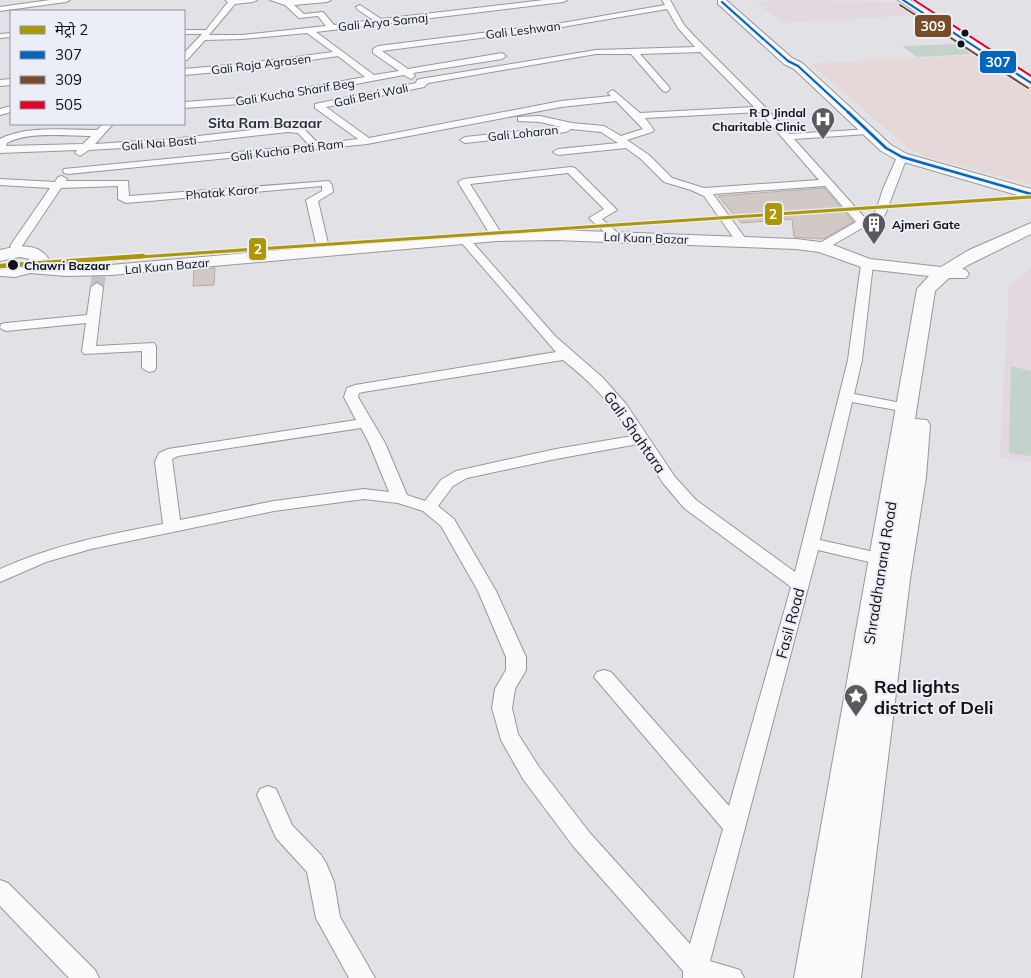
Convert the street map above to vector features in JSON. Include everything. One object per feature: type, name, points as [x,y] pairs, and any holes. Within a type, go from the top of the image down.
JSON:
[{"type":"street","points":[[0,9],[66,0]]},
{"type":"street","points":[[185,57],[232,0],[253,0]]},
{"type":"street","points":[[274,0],[288,3],[327,0]]},
{"type":"street","points":[[498,0],[506,8]]},
{"type":"street","name":"Gali Arya Samaj","points":[[205,35],[242,37],[563,0]]},
{"type":"street","points":[[903,0],[1031,83]]},
{"type":"street","points":[[920,0],[1031,70]]},
{"type":"street","points":[[715,1],[738,2],[801,62],[798,66]]},
{"type":"street","points":[[715,1],[788,61],[798,66],[886,148],[902,157],[1027,193],[1031,206]]},
{"type":"street","points":[[288,3],[302,16],[320,14],[333,28]]},
{"type":"street","points":[[668,3],[681,26],[762,109],[864,224]]},
{"type":"street","name":"Gali Leshwan","points":[[406,72],[376,51],[376,49],[440,40],[524,32],[668,3]]},
{"type":"street","points":[[360,6],[380,22]]},
{"type":"street","points":[[574,13],[586,21]]},
{"type":"street","points":[[415,18],[424,27]]},
{"type":"street","points":[[309,30],[373,79]]},
{"type":"street","points":[[185,32],[205,35]]},
{"type":"street","points":[[433,33],[440,40]]},
{"type":"street","points":[[406,72],[422,83],[596,52],[702,49]]},
{"type":"street","points":[[633,52],[666,88]]},
{"type":"street","name":"Gali Raja Agrasen","points":[[185,72],[243,67],[338,54]]},
{"type":"street","name":"Gali Kucha Sharif Beg","points":[[185,105],[254,100],[502,56]]},
{"type":"street","name":"Gali Beri Wali","points":[[367,141],[318,106],[422,83]]},
{"type":"street","points":[[504,115],[616,95],[638,116],[649,130],[625,142],[558,152]]},
{"type":"street","points":[[638,116],[762,109]]},
{"type":"street","points":[[504,115],[517,118],[540,119],[580,127],[599,127],[625,142],[668,180],[708,194],[742,242]]},
{"type":"street","name":"Gali Kucha Pati Ram","points":[[68,171],[187,161],[367,141],[504,115]]},
{"type":"street","points":[[42,134],[41,129],[59,125]]},
{"type":"street","points":[[0,256],[12,246],[83,148],[107,125]]},
{"type":"street","name":"Gali Loharan","points":[[465,140],[580,127]]},
{"type":"street","name":"Gali Nai Basti","points":[[0,150],[48,147],[83,148],[296,130],[301,131],[317,147]]},
{"type":"street","points":[[786,137],[868,131]]},
{"type":"street","points":[[0,150],[4,140],[42,134],[97,133]]},
{"type":"street","points":[[182,141],[187,161]]},
{"type":"street","points":[[822,247],[881,213],[888,189],[902,157]]},
{"type":"street","points":[[497,236],[464,182],[571,170],[611,210],[595,218],[616,237]]},
{"type":"street","points":[[0,182],[56,185]]},
{"type":"street","name":"Phatak Karor","points":[[56,185],[124,183],[123,199],[126,200],[325,183],[328,184],[328,192],[312,200],[324,252]]},
{"type":"street","points":[[703,191],[828,183]]},
{"type":"street","name":"Shraddhanand Road","points":[[843,978],[897,579],[914,478],[931,328],[941,295],[963,261],[1031,228]]},
{"type":"street","name":"Lal Kuan Bazar","points":[[0,271],[14,272],[30,268],[66,271],[99,278],[324,252],[497,236],[556,234],[796,244],[822,247],[867,264],[954,273]]},
{"type":"street","name":"Gali Shahtara","points":[[464,239],[566,355],[598,381],[620,407],[668,480],[690,504],[801,585]]},
{"type":"street","name":"Shraddhanand Road","points":[[812,978],[926,289],[933,281],[1031,240]]},
{"type":"street","points":[[12,246],[32,253],[39,258],[39,261],[30,268]]},
{"type":"street","name":"Fasil Road","points":[[695,973],[801,585],[855,360],[867,264]]},
{"type":"street","points":[[99,278],[92,318],[89,351],[149,346],[149,368]]},
{"type":"street","points":[[6,327],[92,318]]},
{"type":"street","points":[[400,498],[388,466],[351,397],[352,391],[360,388],[566,355]]},
{"type":"street","points":[[846,397],[907,408]]},
{"type":"street","points":[[172,526],[163,462],[165,456],[174,452],[366,423]]},
{"type":"street","points":[[429,507],[447,483],[462,474],[510,463],[642,439]]},
{"type":"street","points":[[0,576],[40,558],[73,548],[274,506],[364,494],[400,498],[429,507],[448,523],[487,591],[516,657],[516,670],[505,689],[502,708],[508,735],[531,773],[581,839],[695,973],[731,978]]},
{"type":"street","points":[[811,543],[882,559]]},
{"type":"street","points":[[604,677],[734,827]]},
{"type":"street","points":[[268,795],[281,828],[292,843],[309,855],[318,869],[324,883],[323,898],[328,917],[362,978]]},
{"type":"street","points":[[0,890],[86,978]]},
{"type":"shaded area","points":[[779,0],[896,2],[917,15],[782,23],[756,2]]},
{"type":"shaded area","points":[[958,44],[974,54],[917,57],[902,46]]},
{"type":"shaded area","points":[[977,55],[1031,88],[1031,184],[926,157],[906,146],[811,64]]},
{"type":"shaded area","points":[[1031,267],[1031,462],[1000,457],[1009,288]]},
{"type":"shaded area","points":[[1011,366],[1031,371],[1031,456],[1009,453]]},
{"type":"building","points":[[824,188],[853,222],[823,239],[794,237],[792,219],[741,223],[718,196]]},
{"type":"building","points":[[215,268],[214,285],[193,286],[194,270]]},
{"type":"tunnel","points":[[97,287],[99,276]]},
{"type":"metro line","name":"2","points":[[0,266],[1031,197]]},
{"type":"transit line","name":"307","points":[[903,0],[1031,83]]},
{"type":"transit line","name":"505","points":[[914,0],[1031,76]]},
{"type":"transit line","name":"307","points":[[722,2],[788,61],[798,66],[886,148],[902,157],[1031,194]]},
{"type":"transit line","name":"309","points":[[900,5],[1028,88]]},
{"type":"place","name":"R D Jindal Charitable Clinic","points":[[823,140]]},
{"type":"place","name":"Ajmeri Gate","points":[[874,245]]},
{"type":"place","name":"Chawri Bazaar","points":[[13,265]]},
{"type":"place","name":"Red lights district of Deli","points":[[856,717]]},
{"type":"district","name":"Sita Ram Bazaar","points":[[265,123]]}]
